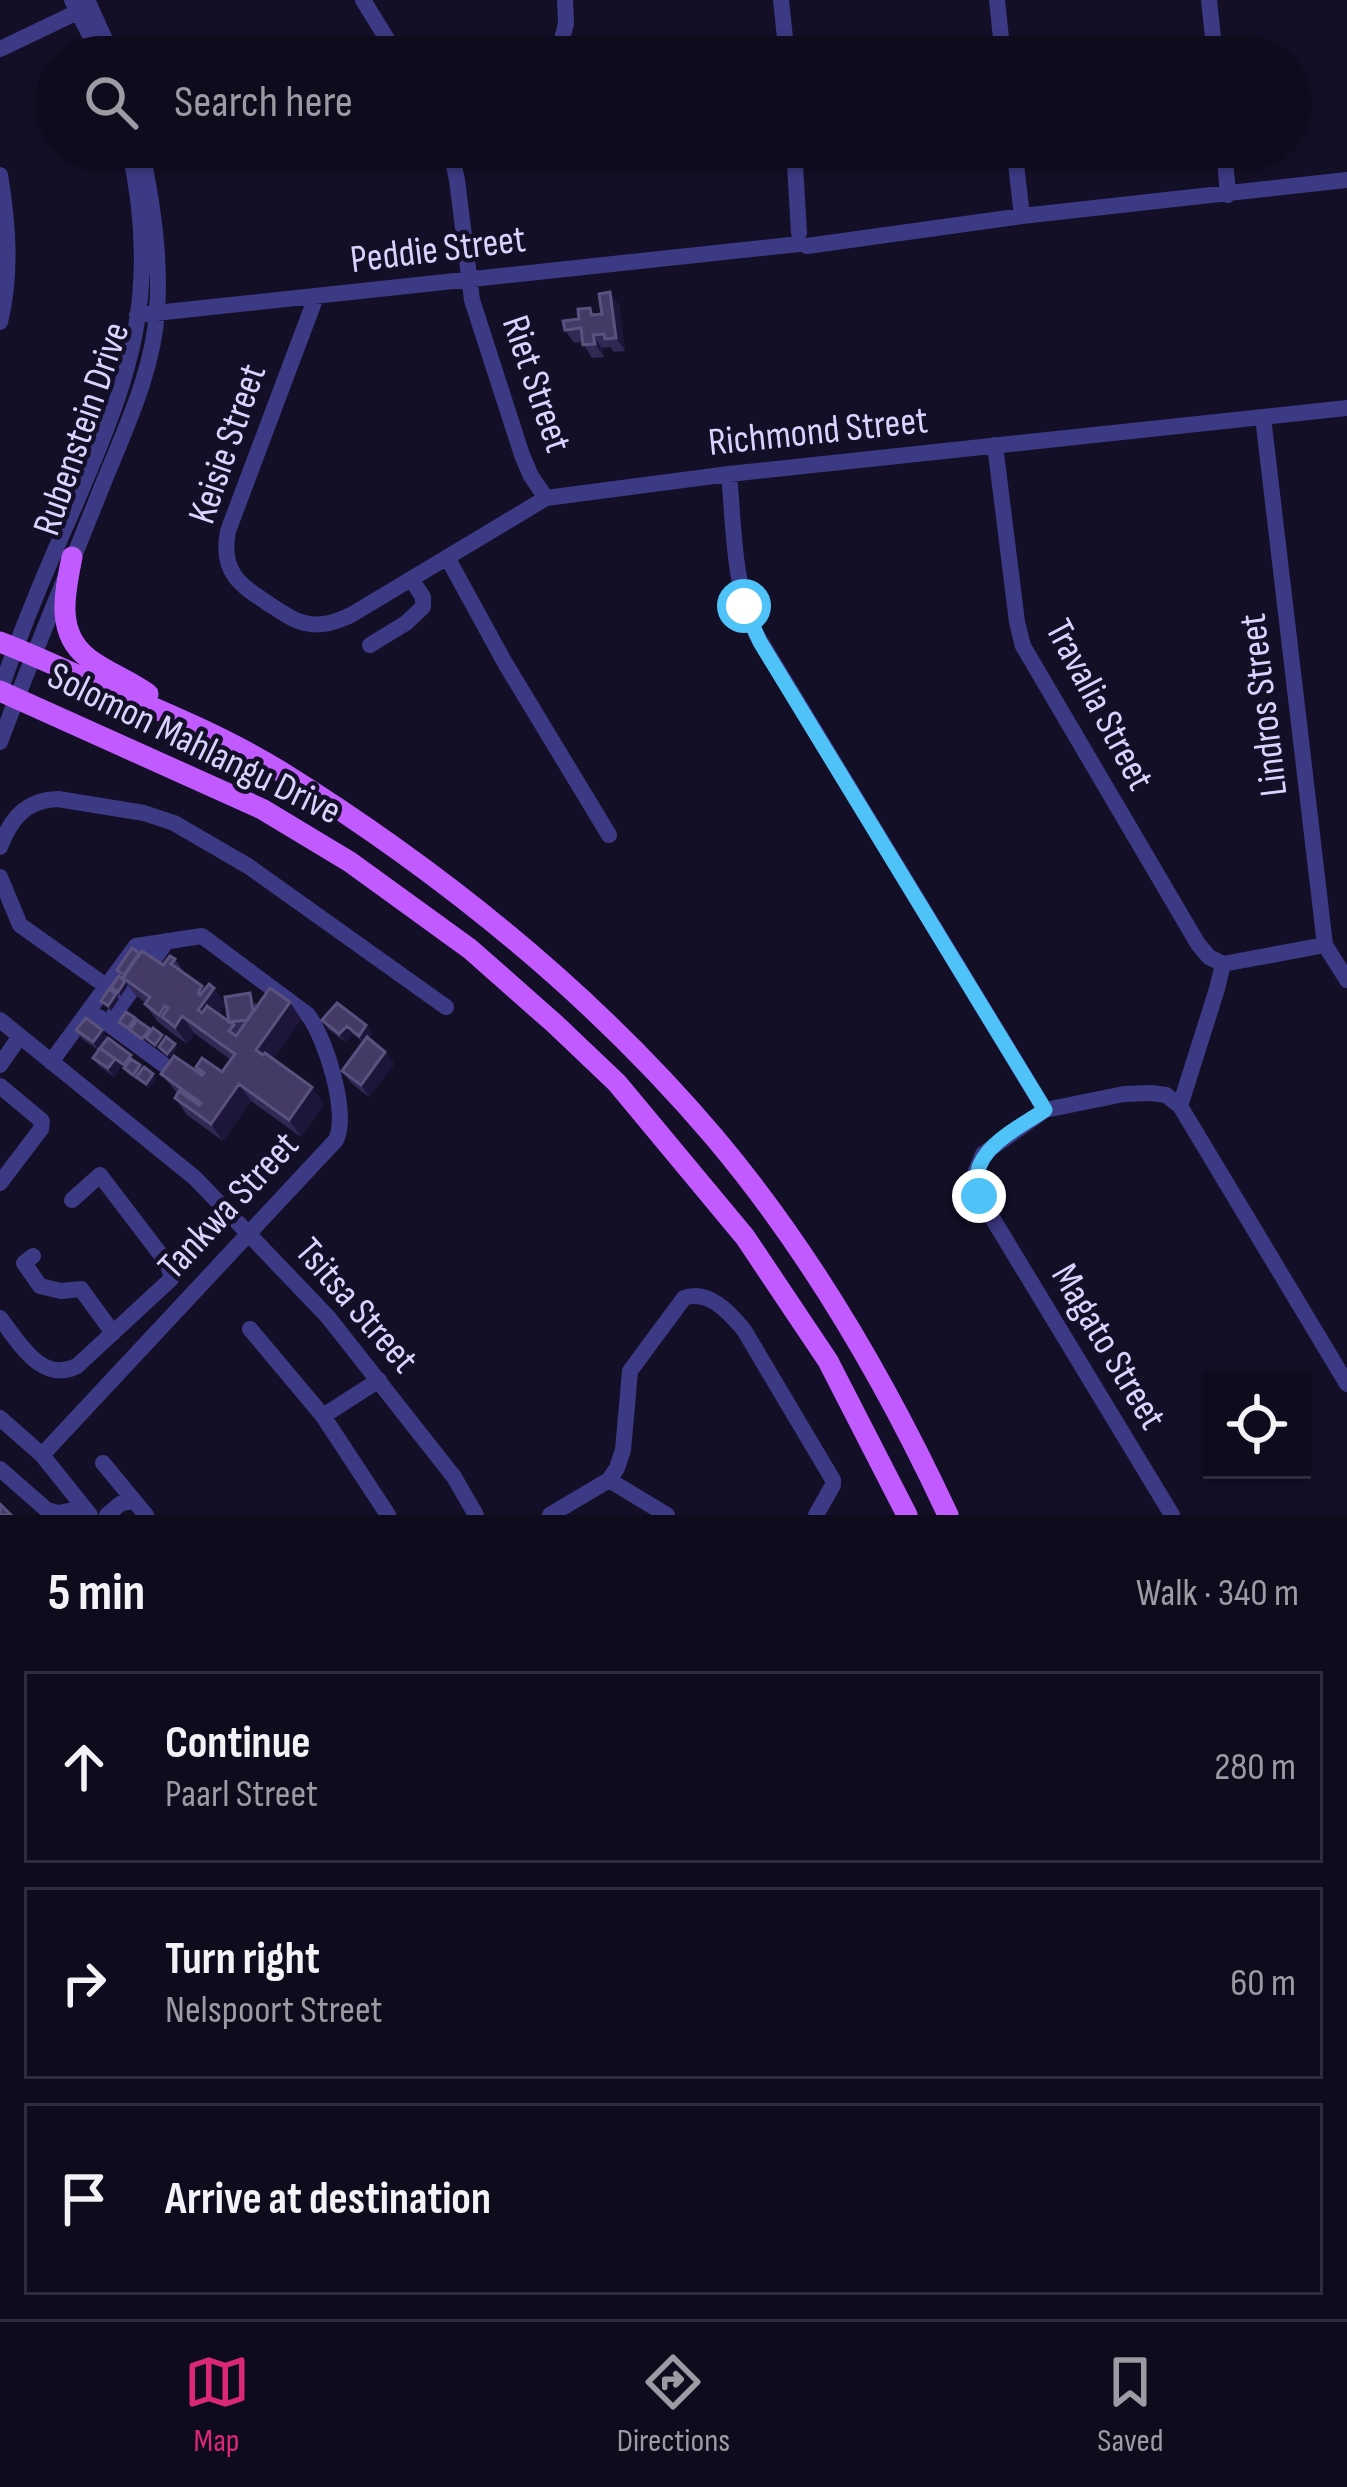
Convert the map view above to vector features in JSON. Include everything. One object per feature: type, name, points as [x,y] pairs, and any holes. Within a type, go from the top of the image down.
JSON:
[{"type":"main road","points":[[72,557],[64,617],[70,639],[87,658],[189,722]]},
{"type":"main road","name":"Solomon Mahlangu Drive","points":[[16,648],[189,722],[277,770],[441,881],[599,1016],[715,1138],[780,1225],[850,1328],[948,1515]]},
{"type":"main road","name":"Solomon Mahlangu Drive","points":[[8,694],[262,809],[350,862],[470,949],[555,1024],[617,1083],[746,1237],[828,1361],[907,1515]]},
{"type":"street","points":[[363,0],[385,36]]},
{"type":"street","points":[[564,36],[565,0]]},
{"type":"street","points":[[781,0],[785,36]]},
{"type":"street","points":[[997,0],[1001,36]]},
{"type":"street","points":[[1209,0],[1213,36]]},
{"type":"street","points":[[0,49],[82,4]]},
{"type":"street","points":[[82,4],[93,36]]},
{"type":"street","points":[[82,4],[101,36]]},
{"type":"street","name":"Rubenstein Drive","points":[[16,648],[123,380],[141,287],[133,168]]},
{"type":"street","name":"Rubenstein Drive","points":[[16,648],[72,557],[130,418],[149,357],[158,314],[155,223],[145,168]]},
{"type":"street","name":"Riet Street","points":[[455,168],[472,300],[522,455],[546,498]]},
{"type":"street","points":[[796,168],[803,237]]},
{"type":"street","points":[[1016,168],[1022,216]]},
{"type":"street","points":[[1226,168],[1228,195]]},
{"type":"street","points":[[0,175],[7,247],[0,322]]},
{"type":"street","name":"Peddie Street","points":[[137,315],[747,249],[803,237],[893,232],[1347,181]]},
{"type":"street","name":"Keisie Street","points":[[316,297],[225,546],[230,571],[252,593],[290,618],[330,624]]},
{"type":"street","name":"Richmond Street","points":[[330,624],[546,498],[1347,407]]},
{"type":"street","name":"Lindros Street","points":[[1263,417],[1325,945],[1347,980]]},
{"type":"street","name":"Travalia Street","points":[[994,445],[1023,646],[1198,944],[1209,958],[1222,964]]},
{"type":"street","points":[[729,474],[739,584],[756,634],[1045,1110],[1151,1093],[1166,1095],[1180,1106],[1347,1384]]},
{"type":"street","points":[[447,557],[609,835]]},
{"type":"street","points":[[370,645],[423,607],[423,597],[411,579]]},
{"type":"street","points":[[0,742],[16,648]]},
{"type":"street","points":[[0,847],[8,826],[23,809],[44,800],[162,818],[248,866],[446,1007]]},
{"type":"street","points":[[0,877],[20,925],[106,986]]},
{"type":"street","name":"Tankwa Street","points":[[42,1455],[340,1132],[326,1046],[308,1015],[202,935],[167,941]]},
{"type":"street","points":[[51,1062],[136,946],[167,941]]},
{"type":"street","points":[[108,1023],[167,941]]},
{"type":"street","points":[[1180,1106],[1222,964],[1325,945]]},
{"type":"street","points":[[89,1010],[164,1064]]},
{"type":"street","name":"Tsitsa Street","points":[[0,1020],[169,1154],[328,1317],[454,1478],[476,1515]]},
{"type":"street","points":[[0,1065],[20,1036]]},
{"type":"street","points":[[0,1086],[42,1121],[41,1129],[0,1183]]},
{"type":"street","name":"Magato Street","points":[[1045,1110],[983,1154],[974,1182],[1172,1515]]},
{"type":"street","points":[[0,1318],[34,1361],[56,1371],[69,1370],[170,1280],[170,1271],[100,1174],[72,1200]]},
{"type":"street","points":[[33,1256],[24,1263],[40,1286],[81,1289],[113,1333]]},
{"type":"street","points":[[550,1515],[609,1480],[623,1450],[630,1371],[684,1298],[701,1295],[733,1316],[744,1330],[833,1480],[816,1515]]},
{"type":"street","points":[[250,1329],[323,1416],[388,1515]]},
{"type":"street","points":[[77,1366],[99,1393]]},
{"type":"street","points":[[323,1416],[379,1380]]},
{"type":"street","points":[[0,1418],[42,1455],[87,1511]]},
{"type":"street","points":[[103,1463],[146,1515]]},
{"type":"street","points":[[0,1469],[47,1510],[87,1511]]},
{"type":"street","points":[[609,1480],[667,1515]]},
{"type":"street","points":[[107,1515],[133,1500]]},
{"type":"building","points":[[610,292],[616,338],[593,335],[595,344],[583,345],[581,328],[565,330],[563,321],[579,319],[578,309],[602,314],[599,294]]},
{"type":"building","points":[[132,948],[139,953],[124,975],[117,970]]},
{"type":"building","points":[[142,951],[163,965],[170,956],[175,959],[171,964],[202,986],[200,995],[209,984],[214,988],[198,1010],[202,1013],[207,1006],[234,1025],[229,1031],[236,1036],[270,988],[290,1002],[256,1050],[312,1087],[289,1120],[239,1084],[211,1124],[175,1098],[179,1091],[201,1103],[161,1074],[174,1056],[202,1075],[196,1067],[202,1058],[222,1072],[235,1054],[182,1016],[175,1027],[162,1017],[165,1006],[159,1015],[145,1004],[150,997],[123,978]]},
{"type":"building","points":[[119,976],[125,981],[118,992],[111,987]]},
{"type":"building","points":[[109,989],[116,994],[108,1006],[101,1001]]},
{"type":"building","points":[[250,993],[253,1011],[247,1020],[229,1022],[225,997]]},
{"type":"building","points":[[337,1003],[366,1025],[359,1036],[347,1026],[339,1034],[322,1020]]},
{"type":"building","points":[[126,1012],[135,1018],[128,1028],[119,1022]]},
{"type":"building","points":[[86,1018],[102,1030],[93,1042],[76,1030]]},
{"type":"building","points":[[137,1020],[150,1029],[142,1039],[130,1030]]},
{"type":"building","points":[[153,1028],[162,1035],[155,1045],[146,1038]]},
{"type":"building","points":[[166,1037],[175,1044],[167,1054],[159,1047]]},
{"type":"building","points":[[367,1037],[385,1052],[361,1085],[342,1071]]},
{"type":"building","points":[[108,1038],[131,1055],[124,1065],[100,1048]]},
{"type":"building","points":[[100,1048],[115,1059],[108,1068],[93,1058]]},
{"type":"building","points":[[131,1059],[140,1065],[133,1075],[124,1068]]},
{"type":"building","points":[[144,1067],[153,1074],[146,1084],[136,1077]]},
{"type":"route","points":[[744,606],[760,642],[1045,1110],[983,1154],[974,1182],[979,1196]]}]
